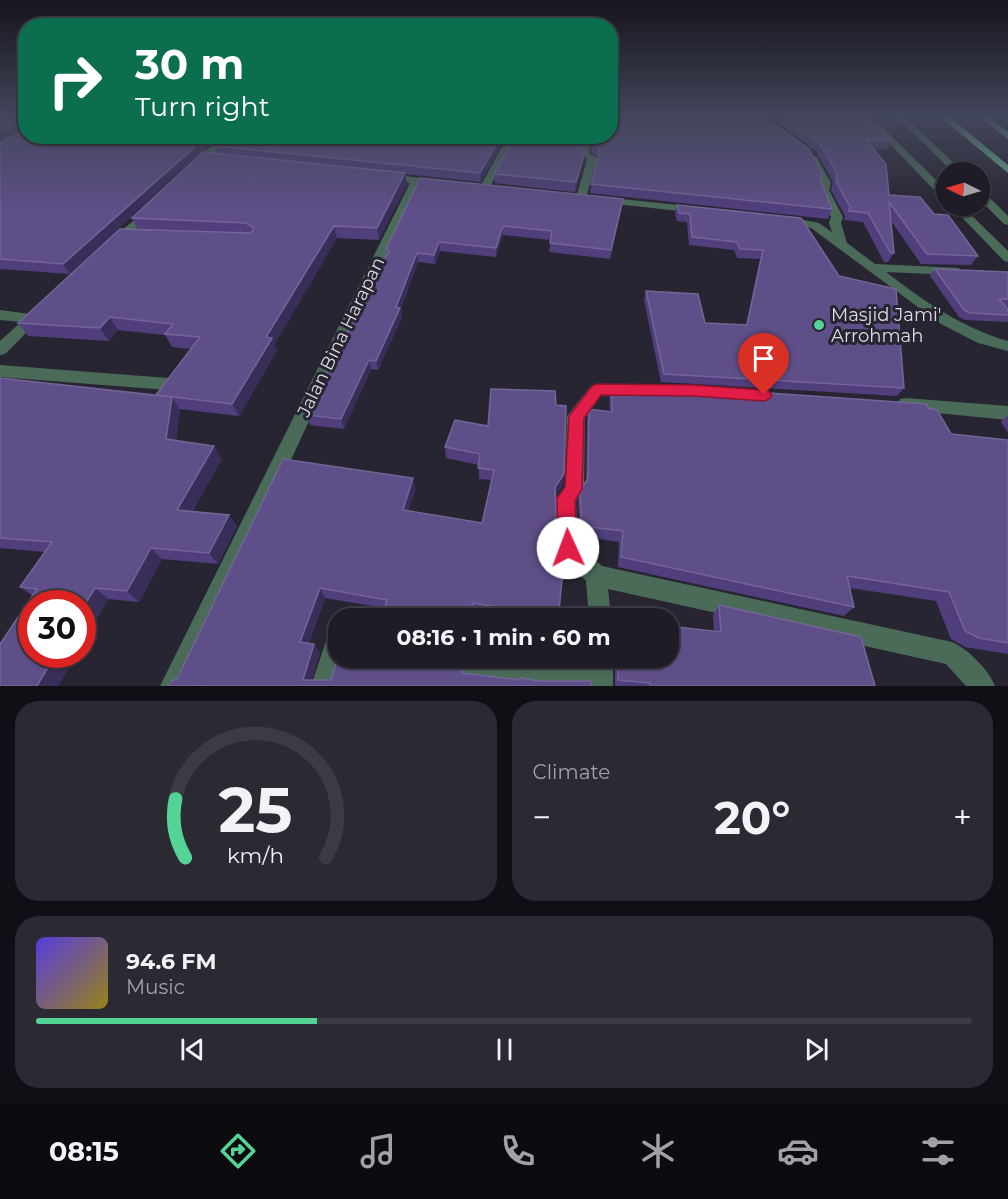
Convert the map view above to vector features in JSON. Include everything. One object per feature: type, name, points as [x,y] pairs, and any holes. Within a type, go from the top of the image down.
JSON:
[{"type":"main road","points":[[980,147],[1008,170]]},
{"type":"street","points":[[189,173],[211,159],[220,147]]},
{"type":"street","points":[[484,189],[507,147]]},
{"type":"street","points":[[585,147],[585,154],[592,158],[576,198],[705,210]]},
{"type":"street","points":[[898,147],[936,186]]},
{"type":"street","points":[[932,147],[947,162]]},
{"type":"street","points":[[807,150],[826,183],[824,190],[837,218],[835,223],[841,244]]},
{"type":"street","points":[[370,175],[453,185]]},
{"type":"street","name":"Jalan Bina Harapan","points":[[172,686],[417,180]]},
{"type":"street","points":[[107,250],[156,204]]},
{"type":"street","points":[[990,204],[1008,222]]},
{"type":"street","points":[[966,216],[1008,258]]},
{"type":"street","points":[[772,217],[815,225],[946,321],[983,339],[1008,346]]},
{"type":"street","points":[[123,235],[143,236]]},
{"type":"street","points":[[873,268],[963,272]]},
{"type":"street","points":[[0,350],[49,304]]},
{"type":"street","points":[[0,315],[33,319]]},
{"type":"street","points":[[0,370],[168,384]]},
{"type":"street","points":[[651,390],[597,390],[576,416],[574,489],[566,498],[568,548],[596,576],[952,654],[983,686]]},
{"type":"street","points":[[894,404],[1008,412]]},
{"type":"street","points":[[596,576],[599,608]]},
{"type":"street","points":[[323,686],[328,668]]},
{"type":"street","points":[[492,668],[601,685],[601,668]]},
{"type":"building","points":[[0,147],[195,147],[63,264],[0,259]]},
{"type":"building","points":[[225,147],[495,147],[480,173]]},
{"type":"building","points":[[509,147],[580,147],[585,151],[576,182],[494,174]]},
{"type":"building","points":[[597,147],[806,147],[822,174],[821,182],[832,209],[591,184],[600,150]]},
{"type":"building","points":[[822,147],[872,147],[886,164],[889,195],[920,197],[936,216],[949,216],[978,256],[927,254],[889,202],[894,253],[890,252],[868,213],[849,211],[850,207],[836,181],[837,173]]},
{"type":"building","points":[[203,152],[405,173],[377,228],[334,226],[266,337],[272,338],[232,404],[156,395],[200,337],[165,334],[173,324],[110,317],[100,328],[18,323],[120,229],[251,233],[254,228],[246,223],[132,218]]},
{"type":"building","points":[[420,178],[623,199],[611,250],[550,243],[552,231],[503,226],[496,248],[439,242],[434,255],[417,253],[396,307],[400,308],[376,361],[369,360],[341,419],[306,415],[389,250],[386,249]]},
{"type":"building","points":[[677,205],[801,218],[839,276],[896,289],[904,388],[664,374],[646,291],[698,294],[705,323],[747,325],[763,250],[740,249],[737,242],[692,237],[690,214],[679,213]]},
{"type":"building","points":[[935,269],[1008,272],[1008,299],[999,299],[1008,309],[1008,315],[970,313],[964,310]]},
{"type":"building","points":[[0,378],[172,397],[166,439],[214,446],[177,510],[229,515],[209,553],[151,548],[127,591],[95,588],[94,590],[36,590],[20,587],[52,542],[0,538]]},
{"type":"building","points":[[612,387],[697,388],[926,404],[928,408],[937,410],[951,434],[1008,440],[1008,643],[979,638],[965,631],[949,592],[847,576],[854,607],[621,557],[623,531],[582,526],[580,491],[588,478],[589,409],[612,412]]},
{"type":"building","points":[[491,389],[555,391],[556,405],[566,406],[564,474],[555,487],[557,538],[565,551],[559,608],[503,608],[473,603],[472,608],[384,608],[387,600],[320,588],[300,642],[314,644],[303,680],[331,680],[335,668],[450,668],[463,670],[462,673],[520,680],[520,678],[539,681],[591,681],[591,686],[169,686],[171,681],[177,679],[283,459],[413,478],[403,510],[482,523],[494,470],[478,468],[480,454],[445,447],[455,420],[488,426]]},
{"type":"building","points":[[719,605],[861,637],[875,686],[650,686],[650,683],[618,680],[618,668],[679,668],[679,627],[721,632]]},
{"type":"building","points":[[18,617],[18,668],[48,668],[37,686],[0,686],[0,644]]},
{"type":"place","name":"Masjid Jami' Arrohmah","points":[[819,325]]},
{"type":"route","points":[[568,548],[566,498],[574,489],[576,416],[597,390],[693,391],[764,395]]}]
